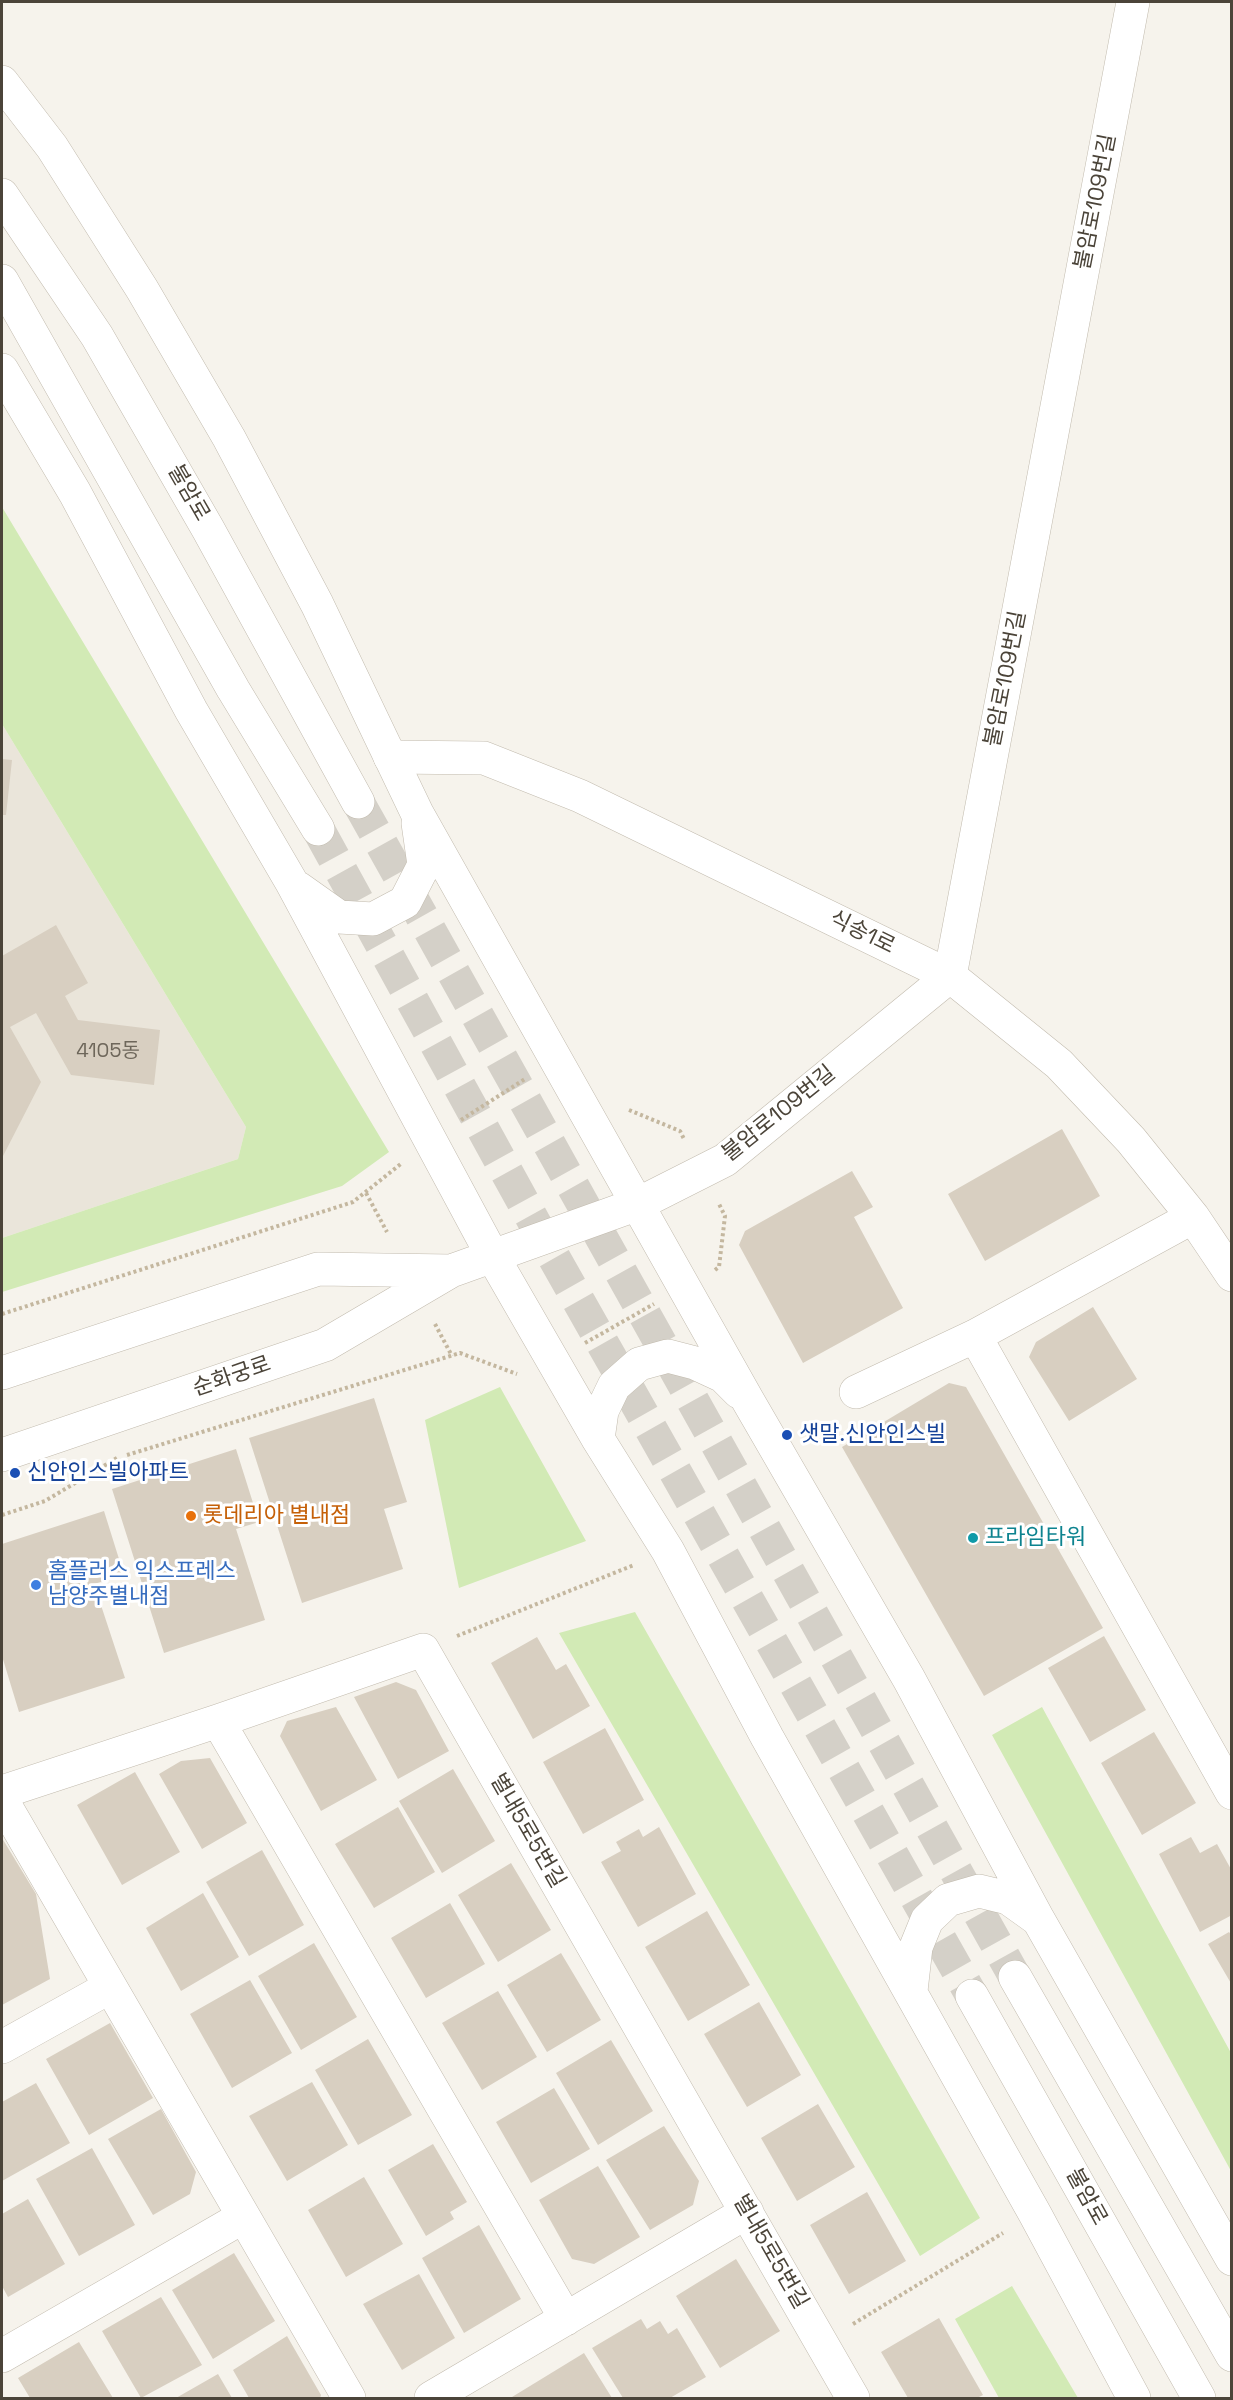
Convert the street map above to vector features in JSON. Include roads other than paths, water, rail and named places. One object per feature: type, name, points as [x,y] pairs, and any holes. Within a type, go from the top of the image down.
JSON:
[{"type":"street","name":"불암로109번길","points":[[638,1204],[725,1160],[950,976],[1133,2]]},
{"type":"street","points":[[2,82],[52,147],[142,289],[229,438],[317,604],[417,813],[747,1399],[909,1679],[1038,1919],[1232,2259]]},
{"type":"street","name":"불암로","points":[[2,195],[97,336],[208,529],[358,802]]},
{"type":"street","points":[[2,280],[233,689],[318,829]]},
{"type":"street","points":[[2,370],[75,493],[191,710],[292,883],[493,1257],[598,1439],[668,1551],[767,1737],[1035,2214],[1134,2398]]},
{"type":"street","name":"식송1로","points":[[390,757],[484,758],[580,796],[950,976],[1059,1064],[1131,1140],[1193,1217],[1232,1275]]},
{"type":"street","points":[[292,883],[339,917],[373,919],[405,902],[424,865],[417,813]]},
{"type":"street","name":"순화궁로","points":[[2,1455],[325,1345],[451,1271],[638,1204]]},
{"type":"street","points":[[856,1392],[975,1336],[1193,1217]]},
{"type":"street","name":"순화궁로","points":[[2,1373],[318,1269],[451,1271]]},
{"type":"street","points":[[975,1336],[1232,1793]]},
{"type":"street","points":[[598,1439],[602,1411],[614,1386],[639,1364],[668,1356],[695,1363],[723,1376],[747,1399]]},
{"type":"street","name":"별내5로5번길","points":[[218,1721],[423,1650],[822,2343],[839,2394]]},
{"type":"street","points":[[2,1792],[218,1721],[566,2319]]},
{"type":"street","points":[[2,1800],[349,2398]]},
{"type":"street","points":[[911,1991],[916,1947],[927,1920],[948,1900],[979,1891],[1008,1898],[1038,1919]]},
{"type":"street","points":[[1015,1977],[1232,2355]]},
{"type":"street","points":[[2,2047],[110,1987]]},
{"type":"street","name":"불암로","points":[[972,1996],[1199,2398]]},
{"type":"street","points":[[431,2398],[747,2212]]},
{"type":"street","points":[[2,2356],[243,2217]]},
{"type":"tunnel","points":[[358,802],[1015,1977]]},
{"type":"tunnel","points":[[318,829],[544,1240],[972,1996]]},
{"type":"place","name":"샛말.신안인스빌","points":[[787,1435]]},
{"type":"place","name":"신안인스빌아파트","points":[[15,1473]]},
{"type":"place","name":"롯데리아 별내점","points":[[191,1516]]},
{"type":"place","name":"프라임타워","points":[[973,1538]]},
{"type":"place","name":"홈플러스 익스프레스 남양주별내점","points":[[36,1585]]}]
